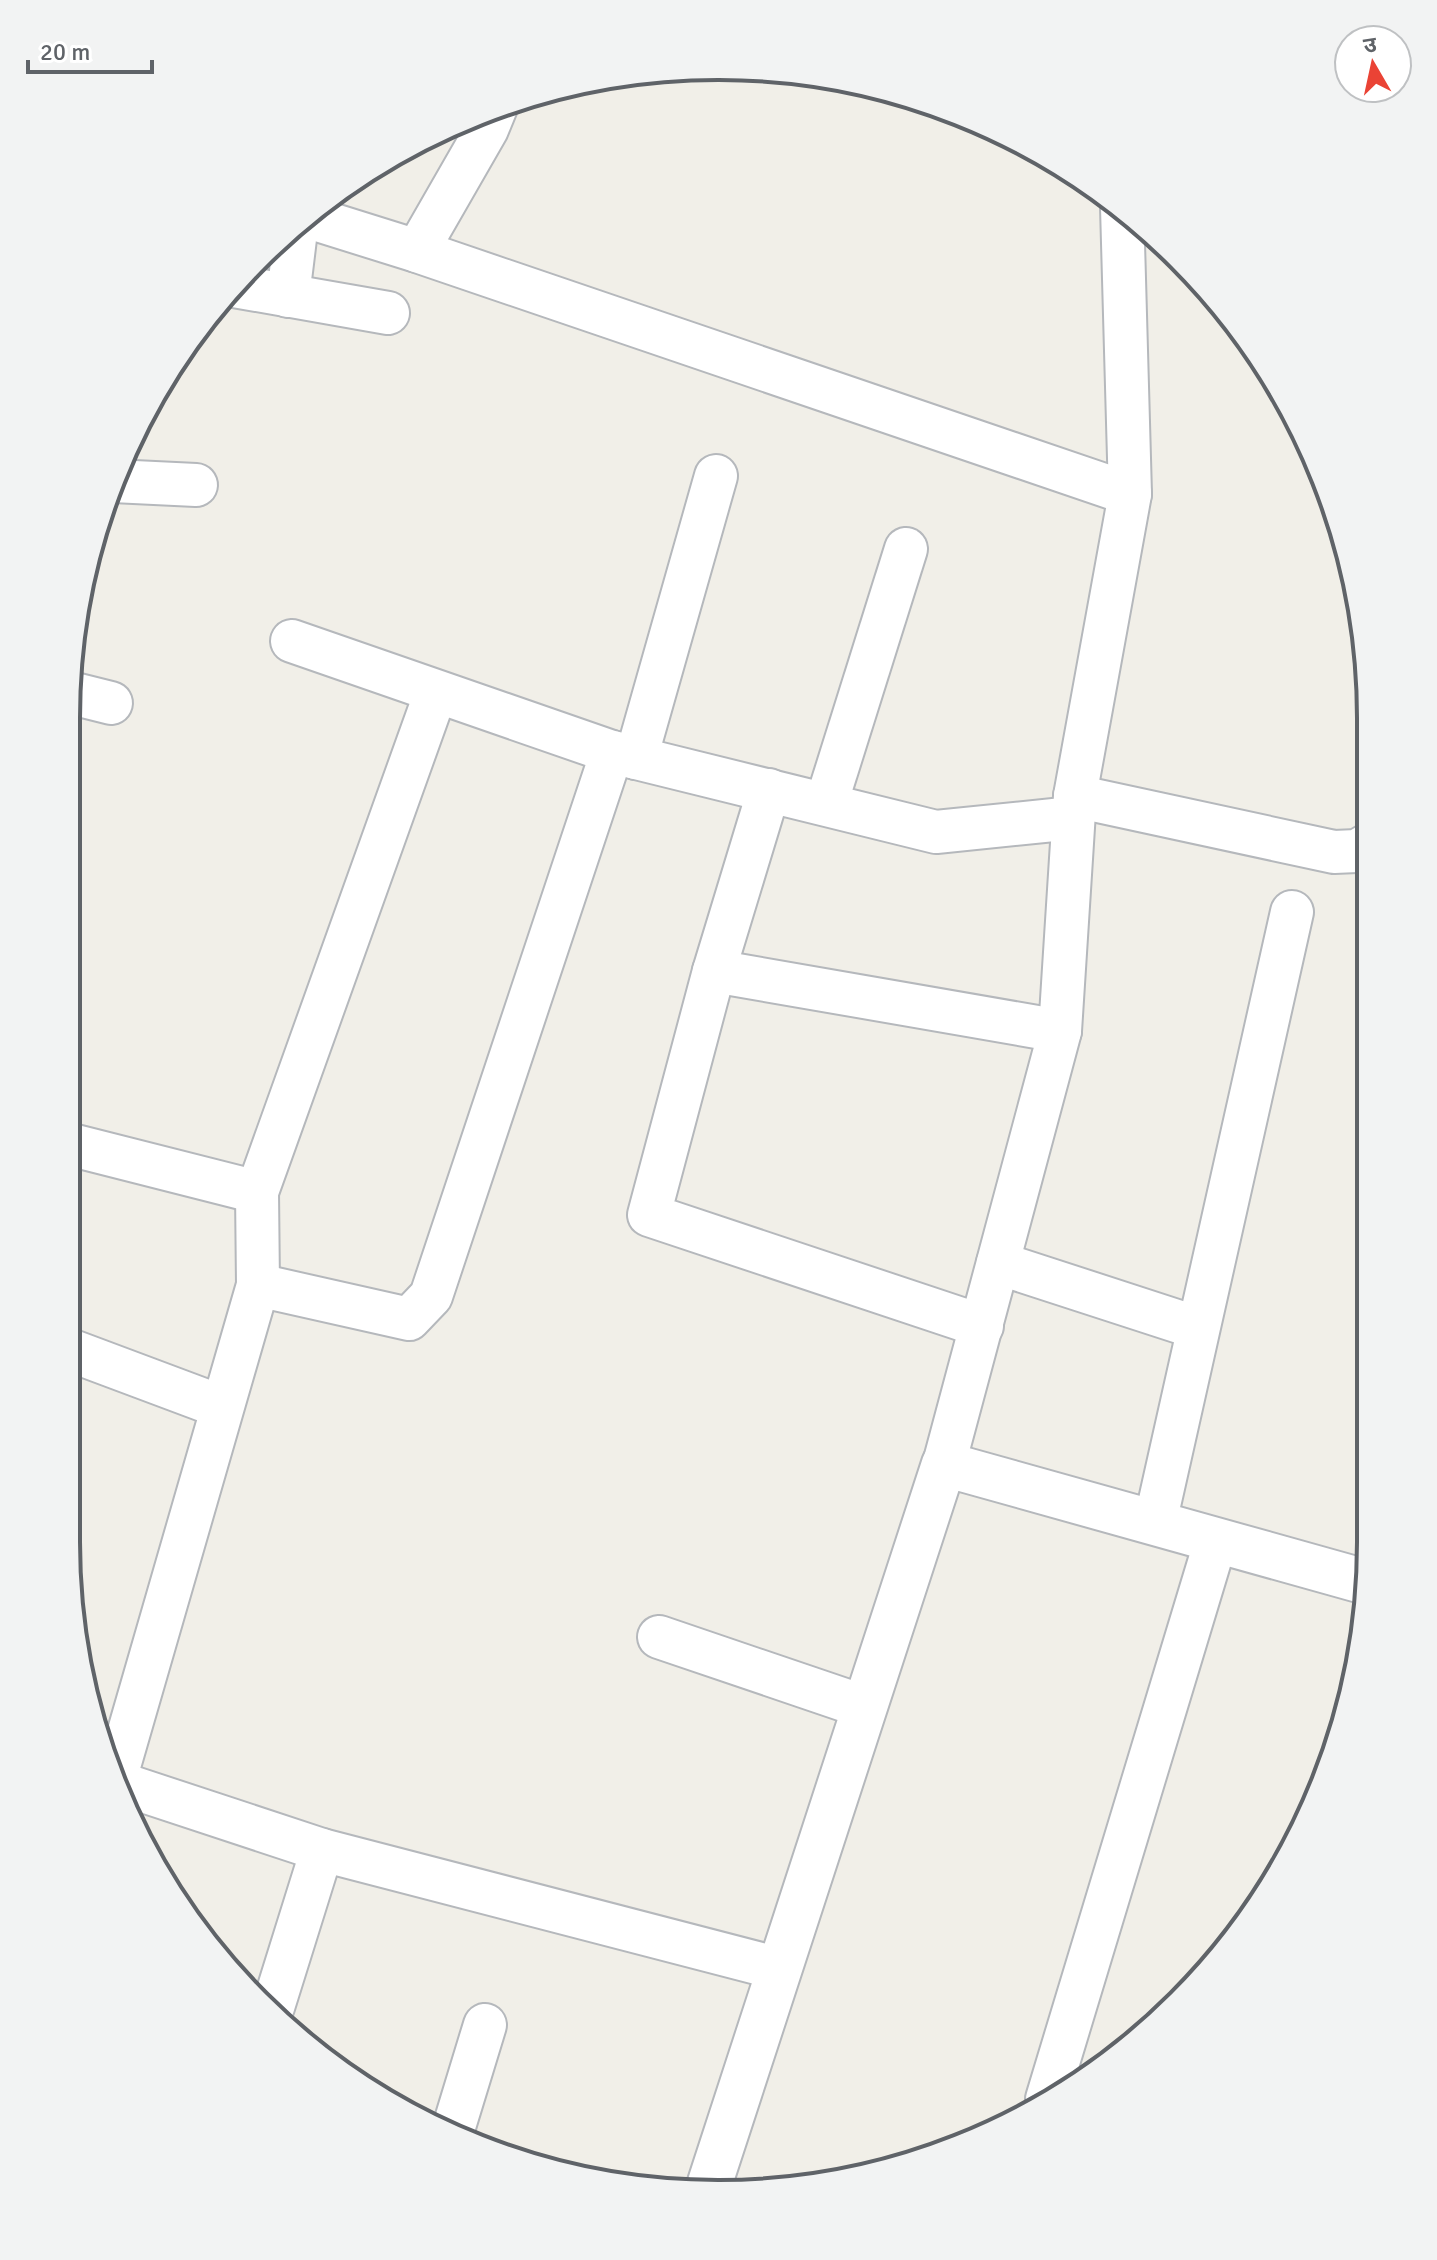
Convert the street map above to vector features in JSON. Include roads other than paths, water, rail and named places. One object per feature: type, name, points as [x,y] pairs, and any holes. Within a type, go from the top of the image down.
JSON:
[{"type":"street","points":[[417,251],[489,123]]},
{"type":"street","points":[[320,221],[1130,494]]},
{"type":"street","points":[[711,2180],[944,1464],[1060,1031],[1074,807],[1130,494],[1122,225]]},
{"type":"street","points":[[288,296],[295,241]]},
{"type":"street","points":[[247,288],[388,313]]},
{"type":"street","points":[[258,1285],[409,1319],[431,1296],[624,755],[716,476]]},
{"type":"street","points":[[126,482],[196,485]]},
{"type":"street","points":[[826,804],[906,549]]},
{"type":"street","points":[[292,641],[624,755],[936,832],[1074,807],[1334,852],[1357,851]]},
{"type":"street","points":[[121,1764],[258,1285],[257,1192],[436,692]]},
{"type":"street","points":[[769,790],[714,971],[649,1215],[982,1326]]},
{"type":"street","points":[[1155,1523],[1292,912]]},
{"type":"street","points":[[714,971],[1060,1031]]},
{"type":"street","points":[[80,1147],[257,1192]]},
{"type":"street","points":[[998,1263],[1198,1328]]},
{"type":"street","points":[[80,1354],[222,1407]]},
{"type":"street","points":[[944,1464],[1356,1579]]},
{"type":"street","points":[[1051,2086],[1216,1540]]},
{"type":"street","points":[[659,1637],[865,1707]]},
{"type":"street","points":[[129,1785],[322,1850],[780,1969]]},
{"type":"street","points":[[275,2001],[322,1850]]},
{"type":"street","points":[[455,2123],[485,2025]]}]
